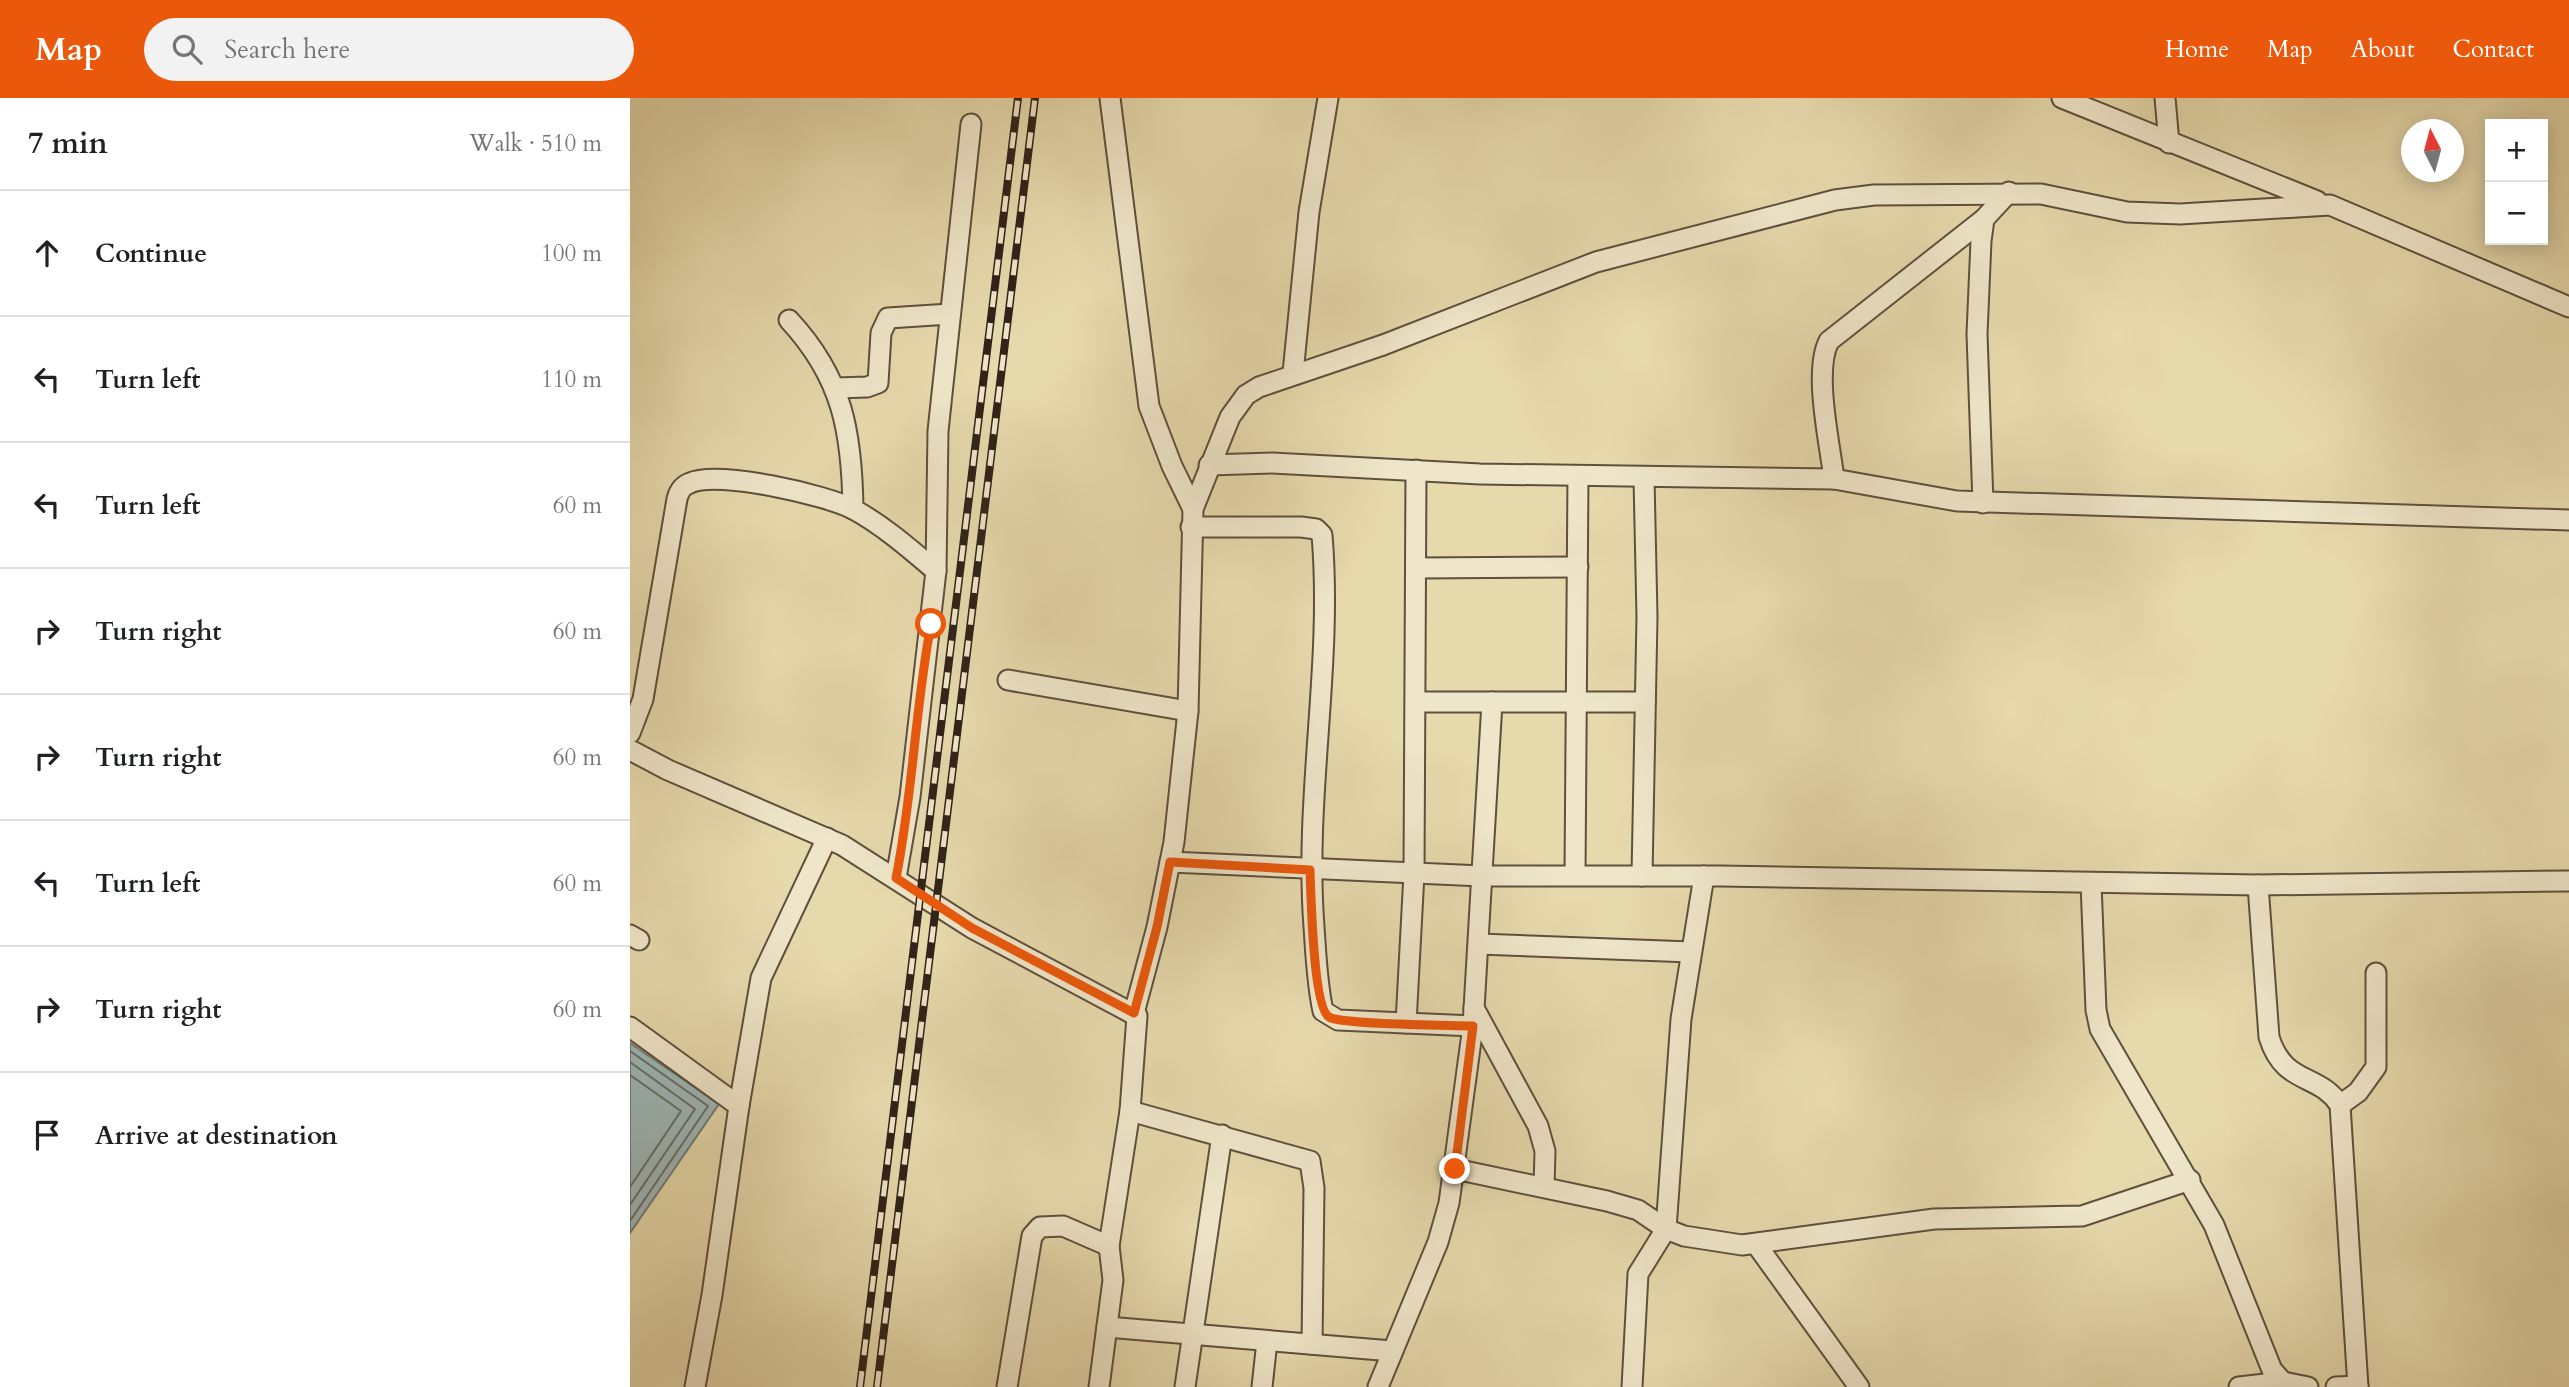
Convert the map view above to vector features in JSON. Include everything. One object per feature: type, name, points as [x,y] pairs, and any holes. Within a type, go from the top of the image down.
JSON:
[{"type":"street","points":[[1110,98],[1149,406],[1192,518]]},
{"type":"street","points":[[1293,373],[1309,212],[1328,98]]},
{"type":"street","points":[[2062,98],[2569,307]]},
{"type":"street","points":[[2165,98],[2169,143]]},
{"type":"street","points":[[896,878],[910,797],[936,570],[936,462],[971,124]]},
{"type":"street","points":[[1834,479],[1824,375],[1824,356],[1829,341],[1984,219],[2009,192]]},
{"type":"street","points":[[1134,1013],[1157,927],[1170,862],[1188,711],[1192,518],[1209,465],[1230,417],[1246,395],[1293,373],[1383,345],[1596,262],[1790,211],[1863,196],[2009,192],[2041,194],[2127,212],[2180,214],[2324,204]]},
{"type":"street","points":[[1983,502],[1977,334],[1984,219]]},
{"type":"street","points":[[836,388],[867,387],[878,383],[881,333],[888,318],[950,314]]},
{"type":"street","points":[[789,320],[819,356],[836,388],[848,439],[853,509]]},
{"type":"street","points":[[1209,465],[1272,463],[1644,478],[1834,479],[1885,486],[1934,499],[1983,502],[2569,520]]},
{"type":"street","points":[[1406,1023],[1415,874],[1416,470]]},
{"type":"street","points":[[1575,876],[1578,476]]},
{"type":"street","points":[[1642,876],[1645,702],[1644,478]]},
{"type":"street","points":[[630,733],[643,699],[677,499],[682,487],[705,479],[743,482],[809,494],[853,509],[936,570]]},
{"type":"street","points":[[1192,518],[1301,527],[1316,529],[1322,535],[1322,649],[1310,870],[1318,985],[1324,1011],[1338,1020],[1406,1023],[1474,1017]]},
{"type":"street","points":[[1417,568],[1578,567]]},
{"type":"street","points":[[1008,680],[1188,711]]},
{"type":"street","points":[[1417,702],[1645,702]]},
{"type":"street","points":[[1378,1387],[1438,1242],[1455,1169],[1474,1017],[1492,702]]},
{"type":"street","points":[[630,750],[668,770],[827,838],[896,878],[972,928],[1134,1013],[1138,1020],[1130,1111],[1109,1246],[1113,1280],[1099,1387]]},
{"type":"street","points":[[695,1387],[712,1295],[739,1105],[761,978],[827,838]]},
{"type":"street","points":[[1170,862],[1482,876],[1704,876],[2258,885],[2569,881]]},
{"type":"street","points":[[1632,1387],[1638,1274],[1666,1229],[1679,1045],[1704,876]]},
{"type":"street","points":[[2091,883],[2096,1010],[2100,1029],[2214,1225],[2264,1354],[2272,1370],[2283,1382]]},
{"type":"street","points":[[2258,885],[2269,1037],[2274,1052],[2280,1064],[2333,1095],[2340,1105],[2358,1387],[2336,1387]]},
{"type":"street","points":[[1479,944],[1691,952]]},
{"type":"street","points":[[2340,1105],[2358,1092],[2376,1067],[2376,973]]},
{"type":"street","points":[[1474,1017],[1538,1126],[1545,1152],[1544,1187]]},
{"type":"street","points":[[630,1027],[739,1105]]},
{"type":"street","points":[[1130,1111],[1310,1161],[1314,1188],[1312,1345]]},
{"type":"street","points":[[1185,1387],[1222,1135]]},
{"type":"street","points":[[1455,1169],[1638,1210],[1666,1229],[1720,1243],[1756,1244],[1934,1219],[2082,1216],[2190,1180]]},
{"type":"street","points":[[1007,1387],[1031,1236],[1040,1227],[1063,1226],[1109,1246]]},
{"type":"street","points":[[1756,1244],[1859,1387]]},
{"type":"street","points":[[1107,1327],[1392,1351]]},
{"type":"street","points":[[1262,1387],[1268,1341]]},
{"type":"street","points":[[2239,1387],[2283,1382],[2308,1387]]},
{"type":"water","points":[[630,1043],[719,1104],[630,1233]]},
{"type":"railway","points":[[860,1387],[1018,98]]},
{"type":"railway","points":[[877,1387],[1035,98]]},
{"type":"route","points":[[931,624],[921,685],[910,797],[896,878],[972,928],[1134,1013],[1144,982],[1170,862],[1310,870],[1318,985],[1324,1011],[1329,1017],[1338,1020],[1473,1026],[1455,1169]]}]
